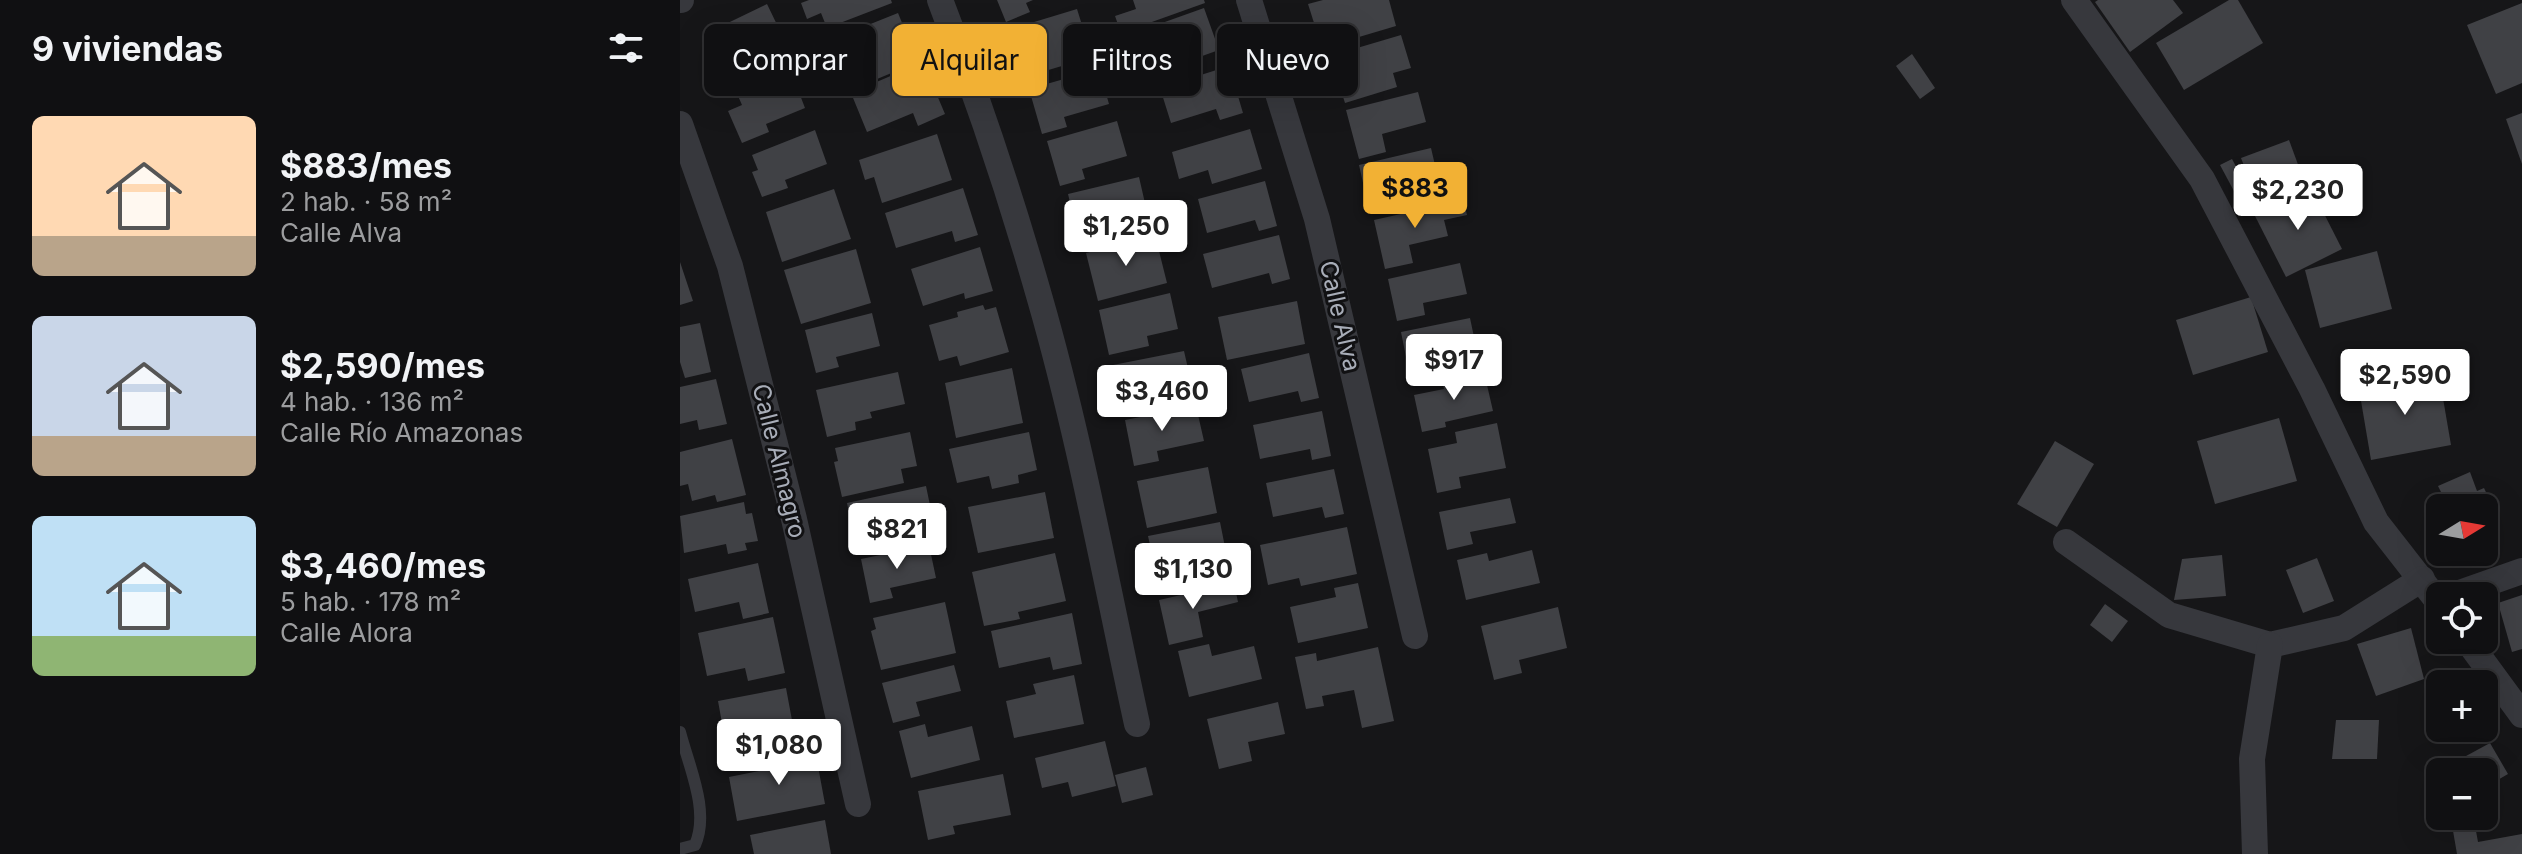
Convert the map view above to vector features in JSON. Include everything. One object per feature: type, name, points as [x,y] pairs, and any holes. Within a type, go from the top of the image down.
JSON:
[{"type":"street","points":[[940,0],[980,102],[1041,300],[1079,456],[1137,724]]},
{"type":"street","name":"Calle Alva","points":[[1249,0],[1317,219],[1415,636]]},
{"type":"street","points":[[2074,0],[2202,179],[2312,389],[2376,522],[2426,583]]},
{"type":"street","name":"Calle Almagro","points":[[680,124],[730,266],[794,519],[858,804]]},
{"type":"street","points":[[2066,542],[2169,615],[2270,645],[2344,628],[2422,579]]},
{"type":"street","points":[[2492,582],[2522,571]]},
{"type":"street","points":[[2255,854],[2252,759],[2270,645]]},
{"type":"street","points":[[2477,654],[2522,715]]},
{"type":"lane","points":[[680,732],[701,816],[701,831],[695,845],[680,849]]},
{"type":"building","points":[[809,0],[891,0],[892,3],[837,24],[825,24],[821,13],[807,19],[801,3]]},
{"type":"building","points":[[997,0],[1033,0],[1026,3],[1030,12],[1006,22]]},
{"type":"building","points":[[1133,0],[1204,0],[1205,3],[1146,24],[1118,24],[1115,16],[1136,9]]},
{"type":"building","points":[[1323,0],[1389,0],[1396,26],[1358,37],[1358,24],[1314,24],[1308,4]]},
{"type":"building","points":[[2173,0],[2183,13],[2130,52],[2095,2]]},
{"type":"building","points":[[2229,0],[2238,0],[2263,43],[2184,90],[2156,43]]},
{"type":"building","points":[[2522,3],[2522,83],[2496,94],[2467,25]]},
{"type":"building","points":[[767,4],[777,24],[726,24]]},
{"type":"building","points":[[1204,8],[1217,51],[1201,56],[1201,24],[1159,24]]},
{"type":"building","points":[[1077,9],[1082,24],[1063,24],[1063,66],[1047,70],[1047,24],[1028,24]]},
{"type":"building","points":[[898,13],[902,24],[892,24],[892,73],[876,79],[876,24],[870,24]]},
{"type":"building","points":[[1401,35],[1411,68],[1393,73],[1397,87],[1345,103],[1343,96],[1358,96],[1358,48]]},
{"type":"building","points":[[1912,54],[1935,88],[1920,99],[1896,66]]},
{"type":"building","points":[[1217,70],[1217,96],[1238,96],[1243,113],[1220,120],[1216,109],[1171,123],[1163,96],[1201,96],[1201,75]]},
{"type":"building","points":[[892,75],[892,96],[937,96],[945,114],[918,126],[913,113],[867,132],[852,96],[876,96],[876,82]]},
{"type":"building","points":[[1063,79],[1063,96],[1107,96],[1109,104],[1064,117],[1067,127],[1042,134],[1031,96],[1047,96],[1047,84]]},
{"type":"building","points":[[1418,92],[1426,122],[1382,134],[1386,152],[1359,159],[1346,110]]},
{"type":"building","points":[[738,96],[800,96],[805,108],[766,124],[769,132],[742,143],[728,111],[742,105]]},
{"type":"building","points":[[2522,113],[2522,164],[2506,119]]},
{"type":"building","points":[[1117,121],[1127,156],[1082,169],[1085,179],[1060,186],[1047,141]]},
{"type":"building","points":[[1250,129],[1262,169],[1212,184],[1208,170],[1179,179],[1172,152]]},
{"type":"building","points":[[815,130],[827,164],[785,180],[788,188],[762,197],[752,172],[758,170],[752,155]]},
{"type":"building","points":[[937,134],[952,180],[882,203],[874,177],[865,180],[859,160]]},
{"type":"building","points":[[2289,140],[2307,189],[2260,207],[2241,158]]},
{"type":"building","points":[[1431,148],[1438,178],[1394,189],[1398,207],[1370,214],[1359,165]]},
{"type":"building","points":[[2232,159],[2247,187],[2235,193],[2220,165]]},
{"type":"building","points":[[1139,177],[1147,212],[1102,223],[1105,238],[1080,244],[1068,194]]},
{"type":"building","points":[[1265,181],[1277,226],[1259,231],[1255,220],[1207,233],[1198,199]]},
{"type":"building","points":[[963,188],[978,235],[955,242],[952,231],[896,248],[885,213]]},
{"type":"building","points":[[2311,188],[2342,249],[2286,277],[2255,216]]},
{"type":"building","points":[[834,189],[851,239],[782,262],[766,212]]},
{"type":"building","points":[[1462,194],[1467,215],[1444,220],[1448,236],[1409,245],[1413,263],[1385,269],[1374,220],[1441,205],[1440,199]]},
{"type":"building","points":[[1155,235],[1167,283],[1098,301],[1086,253]]},
{"type":"building","points":[[1279,235],[1290,279],[1272,284],[1269,273],[1212,288],[1203,254]]},
{"type":"building","points":[[980,247],[993,291],[965,299],[964,293],[923,306],[911,269]]},
{"type":"building","points":[[856,249],[871,303],[801,324],[784,270]]},
{"type":"building","points":[[2377,251],[2392,309],[2320,328],[2305,270]]},
{"type":"building","points":[[680,262],[693,301],[680,305]]},
{"type":"building","points":[[1460,263],[1467,294],[1423,303],[1425,315],[1397,321],[1388,279]]},
{"type":"building","points":[[1170,293],[1178,329],[1147,336],[1149,346],[1109,355],[1099,310]]},
{"type":"building","points":[[2251,297],[2268,352],[2193,375],[2176,320]]},
{"type":"building","points":[[1297,301],[1305,344],[1227,360],[1218,317]]},
{"type":"building","points":[[983,305],[985,310],[996,307],[1009,352],[960,366],[957,356],[939,361],[929,325],[958,317],[957,312]]},
{"type":"building","points":[[872,313],[880,346],[836,357],[839,367],[816,373],[805,330]]},
{"type":"building","points":[[1470,318],[1478,356],[1435,364],[1437,377],[1411,382],[1401,332]]},
{"type":"building","points":[[700,323],[711,372],[685,378],[680,362],[680,327]]},
{"type":"building","points":[[1184,351],[1192,386],[1145,396],[1147,405],[1122,411],[1113,365]]},
{"type":"building","points":[[1309,353],[1319,398],[1301,402],[1298,391],[1249,402],[1241,369]]},
{"type":"building","points":[[1012,368],[1023,423],[956,438],[945,383]]},
{"type":"building","points":[[898,372],[905,404],[870,412],[872,418],[855,422],[856,430],[827,437],[816,390]]},
{"type":"building","points":[[1484,372],[1493,411],[1445,422],[1446,427],[1422,432],[1414,395],[1444,389],[1442,381]]},
{"type":"building","points":[[2439,375],[2451,445],[2371,460],[2359,389]]},
{"type":"building","points":[[716,379],[727,424],[699,430],[697,420],[680,424],[680,387]]},
{"type":"building","points":[[1196,406],[1204,441],[1157,451],[1159,461],[1134,466],[1125,420]]},
{"type":"building","points":[[1322,411],[1331,456],[1312,460],[1310,449],[1260,459],[1253,425]]},
{"type":"building","points":[[2279,418],[2297,481],[2215,504],[2197,441]]},
{"type":"building","points":[[1497,423],[1506,468],[1459,477],[1461,488],[1437,493],[1428,449],[1457,443],[1455,432]]},
{"type":"building","points":[[910,432],[917,466],[901,469],[904,483],[842,497],[834,462],[838,461],[835,448]]},
{"type":"building","points":[[1029,432],[1037,470],[1018,475],[1019,483],[992,489],[989,476],[957,483],[949,449]]},
{"type":"building","points":[[732,439],[746,495],[717,502],[715,495],[692,501],[688,484],[680,486],[680,452]]},
{"type":"building","points":[[2055,441],[2094,464],[2057,527],[2017,504]]},
{"type":"building","points":[[1208,467],[1217,513],[1147,528],[1137,481]]},
{"type":"building","points":[[1334,469],[1344,514],[1325,518],[1322,507],[1273,517],[1266,483]]},
{"type":"building","points":[[2470,472],[2477,491],[2484,488],[2487,494],[2442,494],[2438,486]]},
{"type":"building","points":[[926,486],[932,515],[896,524],[899,537],[856,547],[847,503]]},
{"type":"building","points":[[1045,492],[1054,538],[978,553],[968,507]]},
{"type":"building","points":[[1510,498],[1516,523],[1470,532],[1473,544],[1447,550],[1439,512]]},
{"type":"building","points":[[744,502],[746,514],[752,513],[758,541],[745,543],[747,550],[728,554],[726,544],[684,553],[680,516]]},
{"type":"building","points":[[1220,522],[1227,557],[1181,567],[1183,577],[1158,582],[1148,536]]},
{"type":"building","points":[[1347,527],[1357,574],[1301,586],[1299,578],[1268,585],[1260,545]]},
{"type":"building","points":[[929,545],[936,578],[890,588],[893,598],[870,603],[861,559]]},
{"type":"building","points":[[1532,550],[1540,583],[1466,600],[1457,560],[1487,553],[1489,561]]},
{"type":"building","points":[[1055,553],[1066,601],[1018,612],[1020,619],[984,626],[972,572]]},
{"type":"building","points":[[2222,555],[2226,596],[2174,600],[2182,559]]},
{"type":"building","points":[[2317,558],[2334,601],[2303,613],[2286,570]]},
{"type":"building","points":[[758,563],[769,613],[743,619],[739,602],[695,612],[688,579]]},
{"type":"building","points":[[1234,583],[1238,602],[1198,612],[1203,637],[1169,645],[1159,600]]},
{"type":"building","points":[[1358,583],[1368,628],[1298,643],[1290,607],[1336,597],[1334,588]]},
{"type":"building","points":[[2522,595],[2522,649],[2512,652],[2498,603]]},
{"type":"building","points":[[945,602],[956,653],[881,670],[871,631],[876,629],[873,618]]},
{"type":"building","points":[[2105,604],[2128,621],[2112,642],[2090,625]]},
{"type":"building","points":[[1558,607],[1567,648],[1519,660],[1522,673],[1494,680],[1481,626]]},
{"type":"building","points":[[1072,613],[1082,664],[1053,670],[1050,657],[999,668],[991,631]]},
{"type":"building","points":[[773,617],[785,673],[748,681],[745,668],[707,676],[698,633]]},
{"type":"building","points":[[2411,628],[2424,679],[2376,696],[2357,644]]},
{"type":"building","points":[[1209,644],[1212,656],[1254,646],[1262,679],[1189,697],[1178,651]]},
{"type":"building","points":[[1378,647],[1394,721],[1362,728],[1354,690],[1322,696],[1324,706],[1306,709],[1295,657],[1316,653],[1317,661]]},
{"type":"building","points":[[954,665],[961,691],[916,702],[920,716],[893,723],[882,683]]},
{"type":"building","points":[[1074,675],[1084,724],[1014,738],[1006,701],[1036,694],[1033,684]]},
{"type":"building","points":[[786,688],[794,731],[770,736],[767,725],[724,734],[718,701]]},
{"type":"building","points":[[1278,702],[1285,734],[1248,742],[1252,761],[1219,769],[1207,719]]},
{"type":"building","points":[[2336,720],[2379,720],[2377,759],[2332,759]]},
{"type":"building","points":[[925,724],[928,737],[972,726],[980,760],[911,778],[899,731]]},
{"type":"building","points":[[1105,741],[1116,786],[1072,797],[1068,782],[1042,788],[1035,758]]},
{"type":"building","points":[[2490,743],[2508,774],[2498,780],[2498,758],[2462,758]]},
{"type":"building","points":[[815,750],[825,804],[737,821],[729,777],[769,769],[767,760]]},
{"type":"building","points":[[1146,767],[1153,795],[1122,803],[1115,775]]},
{"type":"building","points":[[1003,774],[1011,815],[953,826],[955,834],[928,840],[918,791]]},
{"type":"building","points":[[825,820],[831,854],[754,854],[750,835]]},
{"type":"building","points":[[2453,830],[2476,830],[2478,842],[2522,834],[2522,854],[2457,854]]}]
